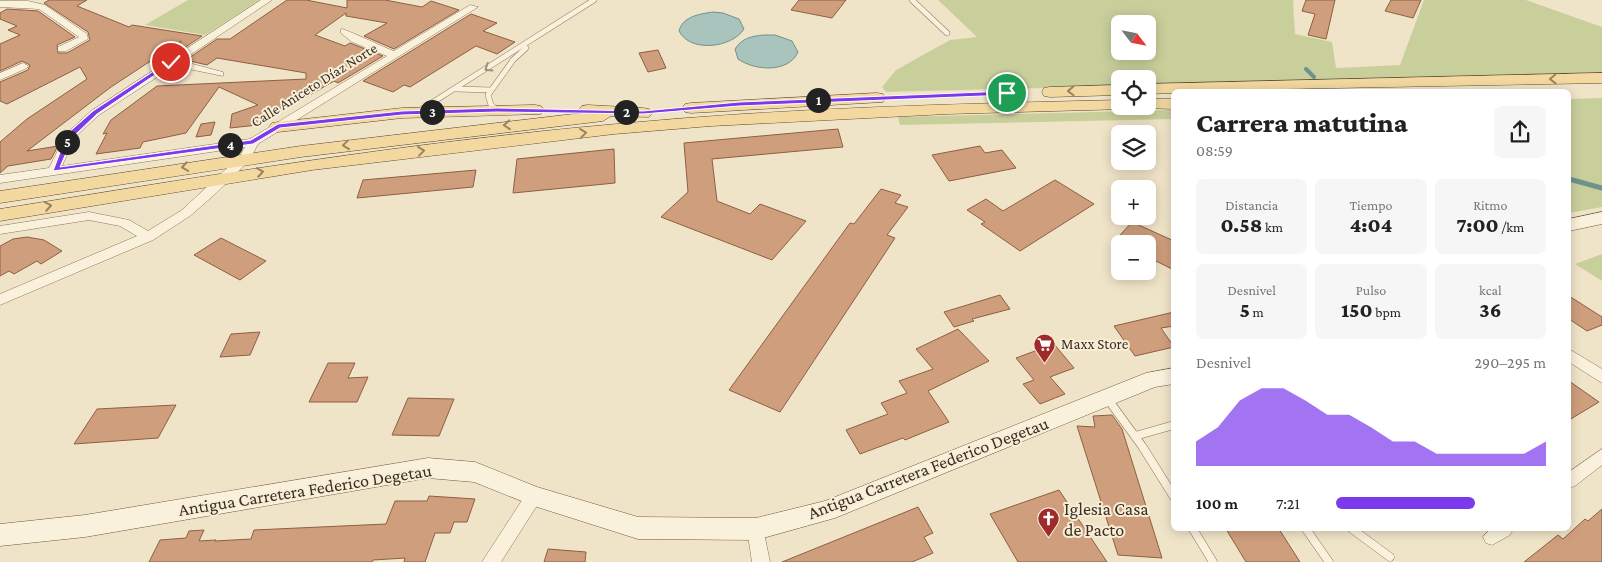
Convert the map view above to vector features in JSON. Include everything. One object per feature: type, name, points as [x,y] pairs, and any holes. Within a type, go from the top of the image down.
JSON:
[{"type":"main road","points":[[1156,89],[1602,78]]},
{"type":"main road","points":[[0,197],[245,158],[496,126],[739,104],[1111,90]]},
{"type":"main road","points":[[1571,93],[1602,92]]},
{"type":"main road","points":[[1156,104],[1171,104]]},
{"type":"main road","points":[[0,215],[312,164],[471,145],[701,122],[947,109],[1111,105]]},
{"type":"main road","points":[[278,126],[415,112],[497,110],[643,112]]},
{"type":"street","points":[[55,170],[70,136],[95,112],[267,0]]},
{"type":"street","points":[[0,4],[28,4],[42,7],[84,36],[83,39],[62,49]]},
{"type":"street","name":"Calle Aniceto Díaz Norte","points":[[0,300],[148,237],[186,212],[245,158],[253,142],[473,7]]},
{"type":"street","points":[[344,31],[356,40],[394,55]]},
{"type":"street","points":[[171,62],[219,74]]},
{"type":"street","points":[[0,77],[23,66]]},
{"type":"street","points":[[0,179],[253,142]]},
{"type":"street","points":[[0,230],[89,216],[124,223],[148,237]]},
{"type":"street","points":[[1571,225],[1602,218]]},
{"type":"street","points":[[1571,356],[1602,376]]},
{"type":"street","name":"Antigua Carretera Federico Degetau","points":[[0,535],[85,526],[428,468],[475,472],[534,496],[638,528],[756,530],[827,511],[1153,379],[1171,376]]},
{"type":"street","points":[[1571,479],[1602,456]]},
{"type":"street","points":[[491,562],[534,496]]},
{"type":"street","points":[[756,530],[761,562]]},
{"type":"lane","points":[[415,112],[434,104],[594,0]]},
{"type":"lane","points":[[912,0],[947,32]]},
{"type":"lane","points":[[497,110],[488,99],[490,90],[513,60],[544,33]]},
{"type":"lane","points":[[456,89],[490,90]]},
{"type":"lane","points":[[1107,397],[1135,436],[1171,493]]},
{"type":"lane","points":[[1135,436],[1171,426]]},
{"type":"lane","points":[[1194,531],[1213,562]]},
{"type":"lane","points":[[1307,531],[1329,562]]},
{"type":"lane","points":[[1355,531],[1390,557]]},
{"type":"green space","points":[[188,0],[259,0],[205,35],[145,25]]},
{"type":"green space","points":[[938,0],[1293,0],[1295,34],[1332,42],[1336,68],[1400,65],[1424,0],[1526,0],[1602,27],[1602,72],[1156,85],[1156,70],[1111,70],[1111,86],[886,92],[882,87],[896,70],[950,40],[977,37]]},
{"type":"green space","points":[[1602,98],[1602,207],[1571,213],[1571,99]]},
{"type":"green space","points":[[1156,110],[1171,110],[1171,119],[900,125],[898,117],[1111,112],[1111,115],[1156,115]]},
{"type":"green space","points":[[1602,254],[1602,281],[1575,264]]},
{"type":"water","points":[[713,12],[723,13],[739,19],[744,29],[730,40],[721,44],[711,45],[692,43],[684,38],[679,31],[688,19]]},
{"type":"water","points":[[775,35],[792,41],[798,52],[794,59],[780,67],[762,68],[738,59],[735,49],[741,42],[751,37]]},
{"type":"building","points":[[49,0],[87,0],[77,6],[129,27],[132,25],[202,36],[175,54],[181,41],[111,87],[27,151],[58,146],[51,159],[8,166],[0,173],[0,142],[27,119],[87,79],[80,67],[7,104],[0,101],[0,82],[28,70],[30,65],[22,61],[0,71],[0,44],[20,35],[8,30],[17,26],[0,19],[0,13],[7,9],[38,11],[75,37],[57,45],[58,53],[67,53],[90,40],[88,32],[44,3]]},
{"type":"building","points":[[287,0],[306,0],[347,8],[347,0],[385,0],[422,7],[431,1],[459,10],[394,49],[364,36],[387,23],[346,16],[346,13],[315,35],[345,46],[350,43],[383,56],[338,83],[334,81],[258,125],[230,128],[232,114],[258,105],[219,87],[186,133],[143,142],[140,148],[96,154],[107,133],[103,134],[111,120],[157,86],[306,79],[306,73],[217,58],[207,65],[186,60],[217,39],[230,39]]},
{"type":"building","points":[[799,0],[846,0],[832,18],[791,10]]},
{"type":"building","points":[[1306,0],[1335,0],[1326,39],[1308,35],[1315,14],[1302,11]]},
{"type":"building","points":[[1391,0],[1421,0],[1413,18],[1385,11]]},
{"type":"building","points":[[471,14],[497,23],[483,31],[515,42],[497,54],[476,46],[410,87],[404,85],[393,92],[363,81]]},
{"type":"building","points":[[658,50],[666,68],[648,72],[639,53]]},
{"type":"building","points":[[215,122],[211,135],[196,137],[201,124]]},
{"type":"building","points":[[838,129],[843,147],[712,159],[717,201],[750,214],[760,204],[806,221],[772,260],[661,217],[688,192],[684,143]]},
{"type":"building","points":[[980,146],[985,153],[1002,150],[1016,168],[949,181],[932,155]]},
{"type":"building","points":[[614,149],[615,183],[513,193],[517,159]]},
{"type":"building","points":[[476,170],[473,187],[357,198],[363,180]]},
{"type":"building","points":[[1055,180],[1094,204],[1020,251],[981,224],[985,222],[967,210],[986,199],[1003,211]]},
{"type":"building","points":[[881,189],[901,195],[895,203],[908,207],[887,235],[895,238],[780,412],[729,390],[850,223],[854,224]]},
{"type":"building","points":[[1129,225],[1139,225],[1171,240],[1171,268],[1156,261],[1156,235],[1120,235]]},
{"type":"building","points":[[27,237],[44,240],[62,251],[41,264],[37,261],[14,274],[9,271],[0,276],[0,246],[13,239]]},
{"type":"building","points":[[221,238],[266,261],[240,280],[194,255]]},
{"type":"building","points":[[1000,295],[1010,309],[972,319],[974,321],[954,327],[944,312]]},
{"type":"building","points":[[1571,297],[1602,317],[1602,325],[1587,331],[1571,320]]},
{"type":"building","points":[[1171,313],[1171,326],[1161,328],[1171,343],[1171,348],[1135,356],[1114,326]]},
{"type":"building","points":[[958,329],[989,361],[928,391],[949,422],[905,440],[903,438],[860,454],[846,430],[888,414],[881,403],[907,393],[899,381],[933,369],[916,349]]},
{"type":"building","points":[[260,332],[250,355],[220,357],[231,334]]},
{"type":"building","name":"Maxx Store","points":[[1054,344],[1074,368],[1050,377],[1065,394],[1040,404],[1023,384],[1034,380],[1016,358]]},
{"type":"building","points":[[328,363],[355,363],[348,378],[368,377],[357,402],[309,402]]},
{"type":"building","points":[[1571,382],[1599,402],[1571,419]]},
{"type":"building","points":[[408,398],[454,399],[439,436],[392,435]]},
{"type":"building","points":[[176,405],[158,438],[74,444],[97,409]]},
{"type":"building","points":[[1112,415],[1122,429],[1162,558],[1118,555],[1077,426],[1095,427],[1093,416]]},
{"type":"building","name":"Iglesia Casa de Pacto","points":[[1059,490],[1107,562],[1018,562],[990,514]]},
{"type":"building","points":[[429,496],[475,499],[467,522],[454,522],[450,533],[435,533],[425,562],[404,562],[405,558],[373,560],[372,562],[149,562],[160,540],[186,538],[189,531],[204,530],[199,541],[215,541],[251,539],[254,530],[386,524],[395,501],[427,501]]},
{"type":"building","points":[[918,507],[933,533],[924,537],[933,553],[912,562],[782,562]]},
{"type":"building","points":[[1602,509],[1602,562],[1524,562],[1558,535],[1563,539],[1585,519],[1588,521]]},
{"type":"building","points":[[1227,531],[1280,531],[1300,562],[1246,562]]},
{"type":"building","points":[[548,549],[586,552],[585,562],[544,562]]},
{"type":"waterway","points":[[1306,69],[1314,77]]},
{"type":"waterway","points":[[1571,180],[1602,188]]},
{"type":"place","name":"Maxx Store","points":[[1045,363]]},
{"type":"place","name":"Iglesia Casa de Pacto","points":[[1048,538]]},
{"type":"route","points":[[171,62],[95,112],[70,136],[55,170],[253,142],[278,126],[402,113],[497,110],[643,112],[739,104],[1007,93]]}]
